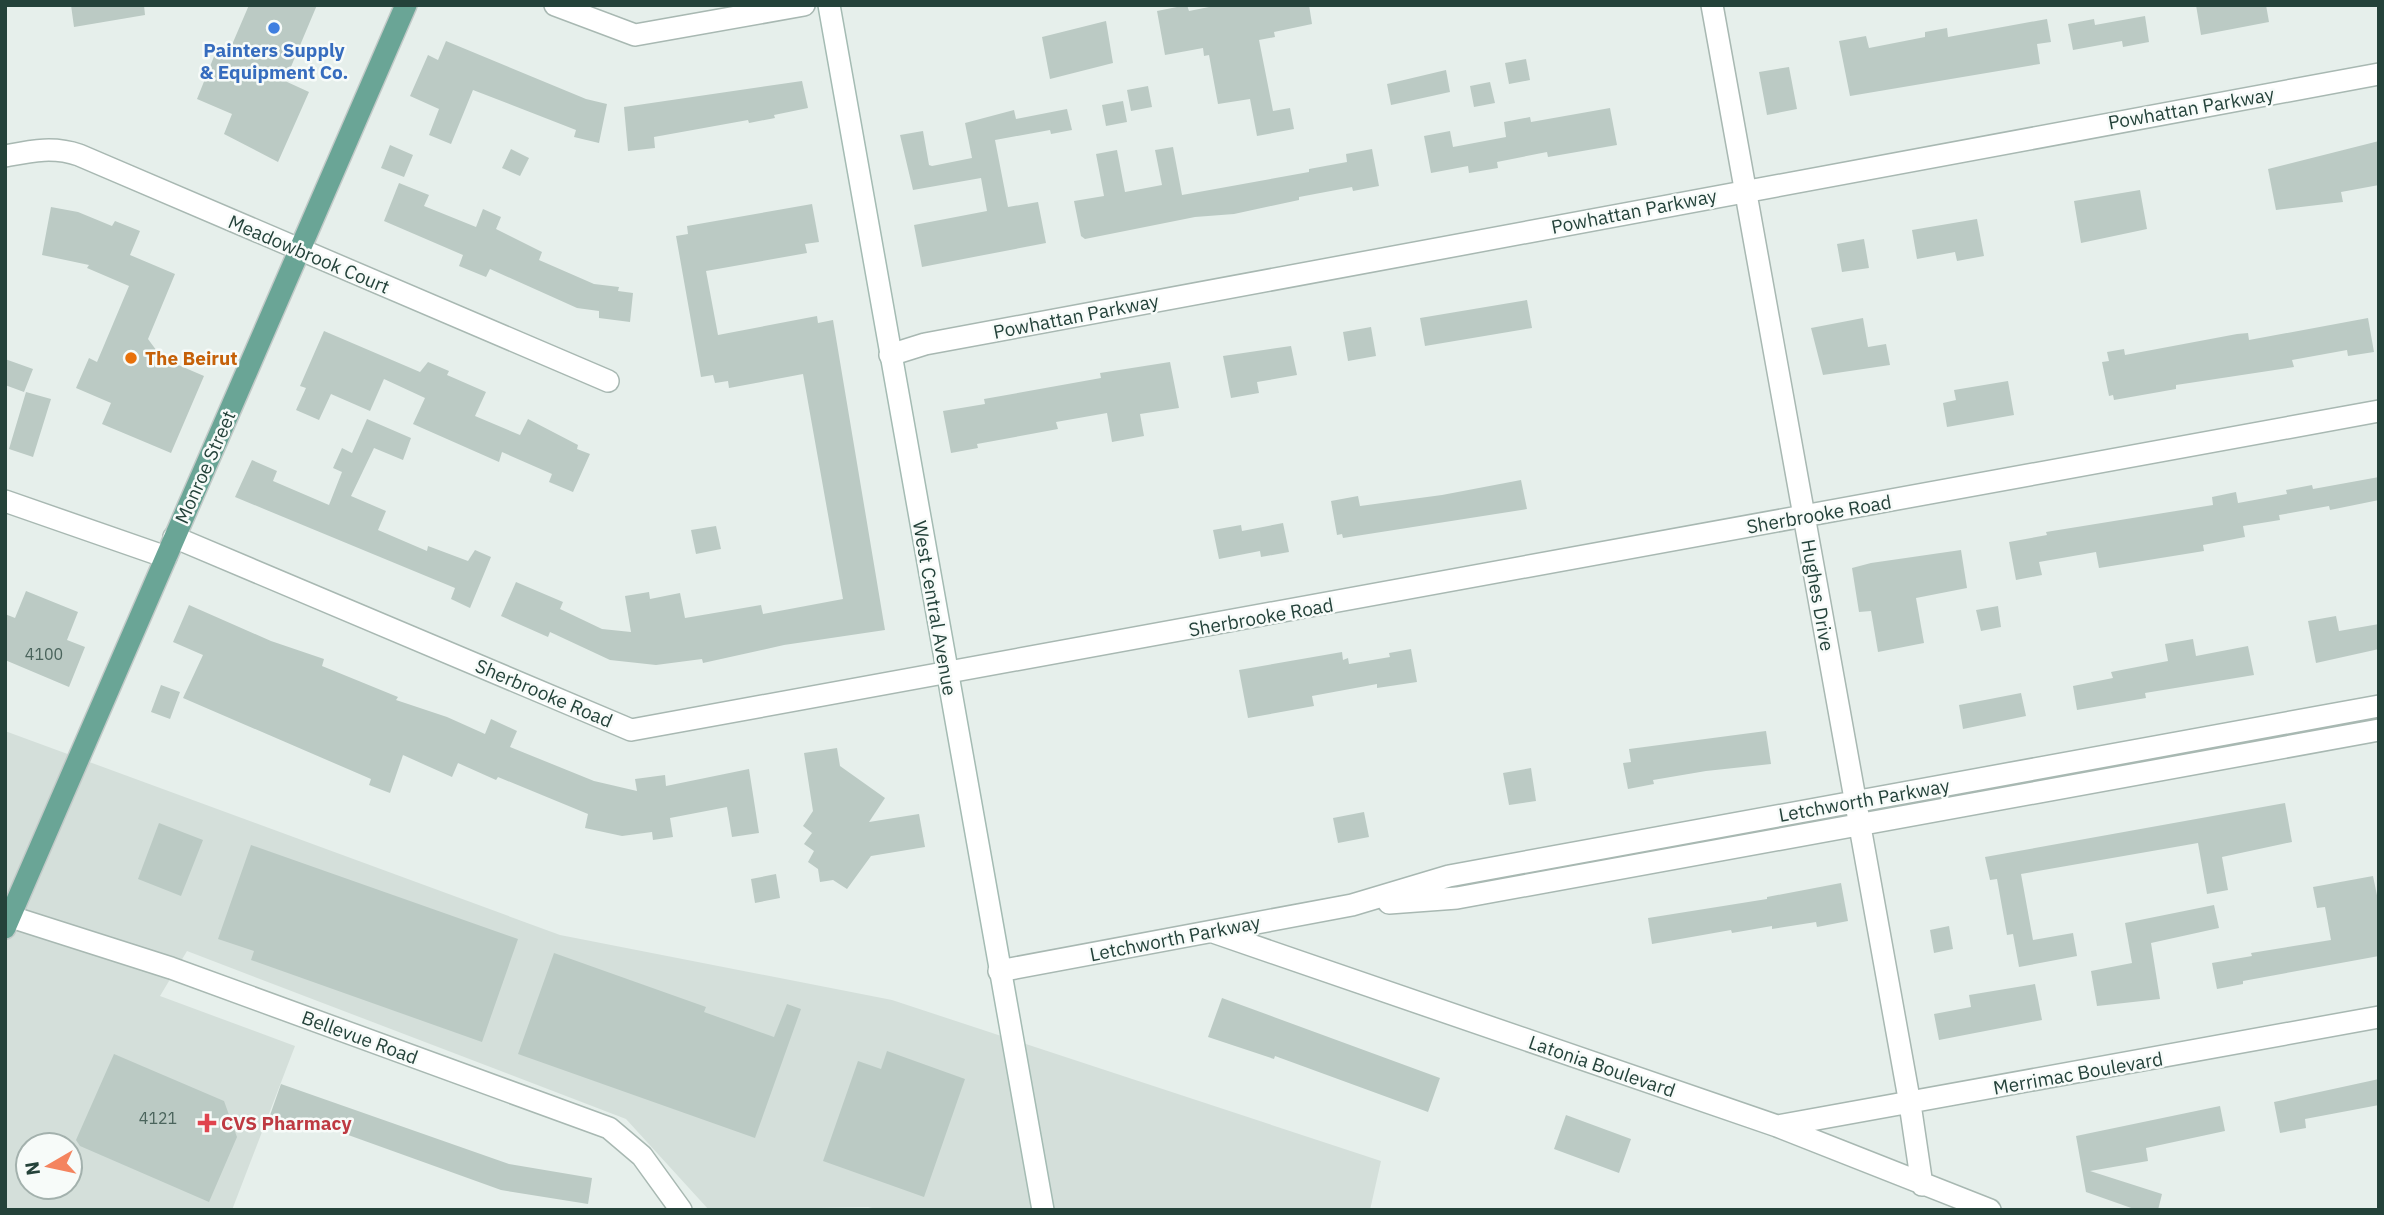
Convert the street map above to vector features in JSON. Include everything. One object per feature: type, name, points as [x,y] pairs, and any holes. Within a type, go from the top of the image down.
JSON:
[{"type":"main road","name":"Monroe Street","points":[[7,920],[406,5]]},
{"type":"street","points":[[555,5],[635,36],[804,5]]},
{"type":"street","name":"West Central Avenue","points":[[829,5],[1043,1210]]},
{"type":"street","name":"Hughes Drive","points":[[1712,5],[1857,801],[1922,1185]]},
{"type":"street","name":"Powhattan Parkway","points":[[890,355],[925,344],[2379,74]]},
{"type":"street","name":"Meadowbrook Court","points":[[5,156],[41,149],[64,150],[608,381]]},
{"type":"street","name":"Sherbrooke Road","points":[[174,537],[631,730],[2379,411]]},
{"type":"street","points":[[5,501],[166,557]]},
{"type":"street","name":"Letchworth Parkway","points":[[999,971],[1352,905],[1449,876],[2379,706]]},
{"type":"street","name":"Letchworth Parkway","points":[[1352,905],[1457,898],[2379,730]]},
{"type":"street","name":"Bellevue Road","points":[[7,920],[171,968],[609,1128],[642,1156],[681,1210]]},
{"type":"street","name":"Latonia Boulevard","points":[[1211,932],[1777,1126],[1990,1210]]},
{"type":"street","name":"Merrimac Boulevard","points":[[1777,1126],[2379,1017]]},
{"type":"shaded area","points":[[5,731],[560,935],[892,1000],[1381,1161],[1370,1210],[881,1210],[868,1207],[709,1210],[626,1119],[187,951],[160,996],[295,1046],[232,1210],[5,1210]]},
{"type":"building","points":[[71,5],[144,5],[145,15],[74,27]]},
{"type":"building","points":[[249,5],[317,5],[285,81],[309,92],[278,162],[224,134],[232,114],[197,99],[217,49],[228,54]]},
{"type":"building","points":[[1187,5],[1189,11],[1219,5],[1309,5],[1312,24],[1274,32],[1275,37],[1259,40],[1273,111],[1290,108],[1294,129],[1257,136],[1250,99],[1218,104],[1209,55],[1204,56],[1203,48],[1165,55],[1157,11]]},
{"type":"building","points":[[2196,5],[2266,5],[2269,22],[2201,35]]},
{"type":"building","points":[[2145,16],[2149,42],[2123,47],[2122,41],[2073,50],[2068,24],[2094,19],[2095,25]]},
{"type":"building","points":[[2047,19],[2051,42],[2037,44],[2040,64],[1850,96],[1839,41],[1866,36],[1869,48],[1925,37],[1925,32],[1947,28],[1948,37]]},
{"type":"building","points":[[1106,21],[1113,63],[1050,79],[1042,37]]},
{"type":"building","points":[[446,41],[586,99],[607,104],[599,143],[574,137],[576,130],[473,90],[451,144],[429,135],[439,109],[410,96],[428,55],[438,60]]},
{"type":"building","points":[[1526,59],[1530,80],[1509,84],[1505,63]]},
{"type":"building","points":[[1789,67],[1797,109],[1767,115],[1759,72]]},
{"type":"building","points":[[1446,70],[1450,92],[1391,105],[1387,84]]},
{"type":"building","points":[[802,81],[808,108],[749,123],[748,120],[654,137],[655,148],[628,151],[624,107]]},
{"type":"building","points":[[1490,82],[1495,103],[1474,107],[1470,86]]},
{"type":"building","points":[[1148,86],[1152,107],[1131,111],[1127,90]]},
{"type":"building","points":[[1123,101],[1127,122],[1106,126],[1102,105]]},
{"type":"building","points":[[1610,108],[1617,145],[1548,157],[1547,152],[1497,162],[1498,168],[1469,173],[1468,166],[1431,173],[1424,136],[1450,131],[1453,147],[1506,137],[1504,122],[1530,117],[1531,122]]},
{"type":"building","points":[[1067,109],[1072,130],[1051,134],[1050,130],[995,140],[1008,207],[1038,202],[1046,243],[922,267],[914,225],[987,211],[981,178],[913,190],[900,135],[923,131],[929,165],[932,166],[972,158],[965,123],[1014,110],[1016,119]]},
{"type":"building","points":[[2379,141],[2379,185],[2341,192],[2343,202],[2276,210],[2268,169]]},
{"type":"building","points":[[390,145],[413,155],[404,177],[381,168]]},
{"type":"building","points":[[1173,147],[1182,195],[1309,172],[1309,169],[1347,162],[1346,154],[1372,149],[1379,186],[1353,191],[1352,187],[1234,214],[1195,217],[1085,239],[1081,236],[1074,201],[1104,196],[1096,154],[1117,150],[1125,192],[1162,185],[1155,150]]},
{"type":"building","points":[[511,149],[529,158],[520,176],[502,168]]},
{"type":"building","points":[[399,183],[429,195],[424,206],[476,227],[483,209],[501,217],[496,229],[542,252],[539,260],[594,284],[619,287],[618,291],[633,293],[630,322],[599,318],[599,311],[577,308],[490,269],[486,277],[459,266],[463,255],[384,221]]},
{"type":"building","points":[[2140,190],[2147,229],[2081,243],[2074,201]]},
{"type":"building","points":[[812,204],[819,242],[805,244],[807,253],[706,271],[718,335],[817,316],[818,323],[833,320],[885,630],[784,645],[703,663],[702,659],[656,665],[610,660],[550,632],[548,637],[501,616],[516,582],[563,602],[560,609],[602,629],[631,632],[625,596],[649,592],[650,599],[680,593],[685,618],[761,605],[763,614],[843,599],[803,374],[729,388],[728,381],[715,383],[713,375],[701,377],[676,236],[688,234],[687,226]]},
{"type":"building","name":"The Beirut","points":[[51,207],[78,212],[112,226],[115,221],[140,231],[130,255],[175,274],[148,339],[162,358],[204,376],[171,453],[102,424],[111,403],[76,388],[89,358],[97,362],[129,286],[87,268],[89,265],[42,255]]},
{"type":"building","points":[[1977,219],[1984,256],[1957,261],[1955,252],[1917,259],[1912,230]]},
{"type":"building","points":[[1864,239],[1869,268],[1842,272],[1837,244]]},
{"type":"building","points":[[1527,300],[1532,328],[1425,346],[1420,318]]},
{"type":"building","points":[[1863,318],[1868,347],[1886,344],[1890,365],[1823,375],[1811,328]]},
{"type":"building","points":[[2368,318],[2374,352],[2348,356],[2347,350],[2292,360],[2294,367],[2176,385],[2176,389],[2114,400],[2113,395],[2109,396],[2102,362],[2109,361],[2107,352],[2124,349],[2125,355],[2248,333],[2249,340]]},
{"type":"building","points":[[1371,327],[1376,356],[1348,361],[1343,332]]},
{"type":"building","points":[[324,331],[420,372],[428,362],[449,371],[447,375],[486,392],[475,416],[520,435],[528,419],[578,445],[577,449],[590,454],[573,492],[549,482],[552,474],[502,452],[499,462],[413,424],[425,398],[384,379],[370,411],[331,394],[319,420],[296,410],[306,388],[300,386]]},
{"type":"building","points":[[1291,346],[1297,375],[1257,382],[1259,393],[1231,398],[1223,356]]},
{"type":"building","points":[[5,359],[33,369],[24,392],[5,385]]},
{"type":"building","points":[[1170,362],[1179,408],[1140,414],[1144,436],[1112,442],[1107,413],[1056,422],[1058,429],[977,444],[978,448],[951,453],[943,411],[985,404],[984,399],[1101,378],[1100,373]]},
{"type":"building","points":[[2008,381],[2014,415],[1947,427],[1943,403],[1956,400],[1954,390]]},
{"type":"building","points":[[26,392],[51,399],[33,457],[9,449]]},
{"type":"building","points":[[367,419],[411,438],[403,460],[374,448],[351,496],[386,511],[378,530],[427,551],[428,546],[468,561],[475,550],[491,557],[470,608],[451,599],[455,588],[235,497],[252,460],[277,471],[273,481],[329,505],[342,472],[333,468],[342,448],[352,453]]},
{"type":"building","points":[[2379,477],[2379,500],[2330,510],[2329,506],[2279,515],[2280,520],[2243,526],[2245,537],[2203,545],[2204,551],[2099,568],[2096,552],[2039,562],[2042,575],[2016,580],[2009,542],[2047,535],[2046,532],[2213,505],[2212,497],[2236,492],[2238,503],[2287,494],[2286,490],[2312,485],[2313,489]]},
{"type":"building","points":[[1521,480],[1527,509],[1343,538],[1342,534],[1337,535],[1331,501],[1358,496],[1360,506],[1442,495]]},
{"type":"building","points":[[1283,523],[1289,552],[1261,557],[1260,551],[1219,559],[1213,530],[1241,525],[1242,531]]},
{"type":"building","points":[[716,526],[721,549],[696,554],[691,530]]},
{"type":"building","points":[[1961,550],[1967,588],[1916,598],[1924,643],[1878,652],[1871,611],[1859,612],[1852,568]]},
{"type":"building","points":[[26,591],[78,612],[67,640],[85,647],[69,687],[5,660],[5,614],[15,618]]},
{"type":"building","points":[[189,605],[271,641],[324,659],[322,666],[398,697],[396,700],[447,717],[485,734],[491,719],[517,731],[510,747],[594,781],[637,791],[635,779],[665,775],[666,786],[749,769],[759,833],[732,837],[727,807],[670,818],[673,837],[653,840],[652,832],[622,836],[585,828],[588,814],[498,777],[496,780],[458,763],[452,777],[403,755],[390,793],[369,785],[371,779],[183,698],[203,655],[173,642]]},
{"type":"building","points":[[1998,606],[2001,627],[1981,631],[1976,610]]},
{"type":"building","points":[[2336,616],[2339,631],[2379,624],[2379,649],[2316,663],[2308,621]]},
{"type":"building","points":[[2193,639],[2196,656],[2248,646],[2254,675],[2145,693],[2146,698],[2077,710],[2073,686],[2113,678],[2111,672],[2168,661],[2165,644]]},
{"type":"building","points":[[1411,649],[1417,682],[1377,688],[1377,684],[1312,696],[1314,706],[1248,718],[1239,670],[1342,652],[1343,660],[1348,658],[1349,664],[1390,657],[1389,653]]},
{"type":"building","points":[[161,685],[180,692],[170,719],[151,712]]},
{"type":"building","points":[[2021,693],[2026,716],[1963,729],[1959,705]]},
{"type":"building","points":[[1766,731],[1771,764],[1653,780],[1654,784],[1628,789],[1623,763],[1631,762],[1629,749]]},
{"type":"building","points":[[837,748],[840,766],[885,798],[869,822],[919,814],[925,847],[871,856],[847,889],[833,880],[820,882],[818,869],[808,862],[814,851],[804,844],[812,833],[803,826],[813,811],[804,753]]},
{"type":"building","points":[[1531,768],[1536,801],[1509,805],[1503,773]]},
{"type":"building","points":[[2285,803],[2292,842],[2222,857],[2228,890],[2207,894],[2198,843],[2021,874],[2033,940],[2073,933],[2077,956],[2019,967],[2013,934],[2007,935],[1997,879],[1990,880],[1985,857]]},
{"type":"building","points":[[1364,812],[1369,837],[1338,843],[1333,818]]},
{"type":"building","points":[[159,823],[203,840],[181,896],[138,879]]},
{"type":"building","points":[[251,845],[518,939],[482,1042],[251,960],[254,951],[218,939]]},
{"type":"building","points":[[776,874],[780,898],[755,903],[751,879]]},
{"type":"building","points":[[2373,876],[2379,905],[2379,956],[2243,981],[2243,984],[2217,989],[2212,963],[2252,956],[2251,953],[2331,940],[2325,907],[2317,908],[2313,887]]},
{"type":"building","points":[[1841,883],[1848,921],[1817,927],[1816,922],[1732,933],[1731,930],[1652,944],[1648,918],[1767,899]]},
{"type":"building","points":[[2214,905],[2219,928],[2151,943],[2160,999],[2097,1006],[2091,971],[2132,963],[2125,923]]},
{"type":"building","points":[[1949,926],[1953,949],[1934,953],[1930,930]]},
{"type":"building","points":[[554,953],[706,1007],[704,1012],[774,1037],[787,1004],[801,1009],[755,1138],[518,1054]]},
{"type":"building","points":[[2035,984],[2042,1020],[1939,1040],[1934,1014],[1971,1007],[1969,995]]},
{"type":"building","points":[[1222,998],[1440,1078],[1428,1112],[1275,1056],[1274,1059],[1208,1037]]},
{"type":"building","points":[[887,1051],[965,1079],[924,1197],[823,1161],[858,1061],[881,1069]]},
{"type":"building","name":"CVS Pharmacy","points":[[114,1054],[224,1101],[237,1137],[209,1202],[84,1148],[84,1131],[80,1131]]},
{"type":"building","points":[[2379,1079],[2379,1105],[2305,1119],[2306,1128],[2280,1133],[2274,1102]]},
{"type":"building","points":[[281,1084],[509,1164],[592,1178],[588,1204],[501,1190],[301,1118],[297,1131],[268,1121]]},
{"type":"building","points":[[2220,1106],[2225,1131],[2146,1148],[2148,1161],[2090,1171],[2162,1194],[2158,1210],[2137,1210],[2086,1192],[2076,1136]]},
{"type":"building","points":[[1566,1115],[1631,1139],[1619,1173],[1554,1149]]},
{"type":"place","name":"Painters Supply & Equipment Co.","points":[[274,28]]},
{"type":"place","name":"The Beirut","points":[[131,358]]},
{"type":"place","name":"CVS Pharmacy","points":[[207,1123]]}]
